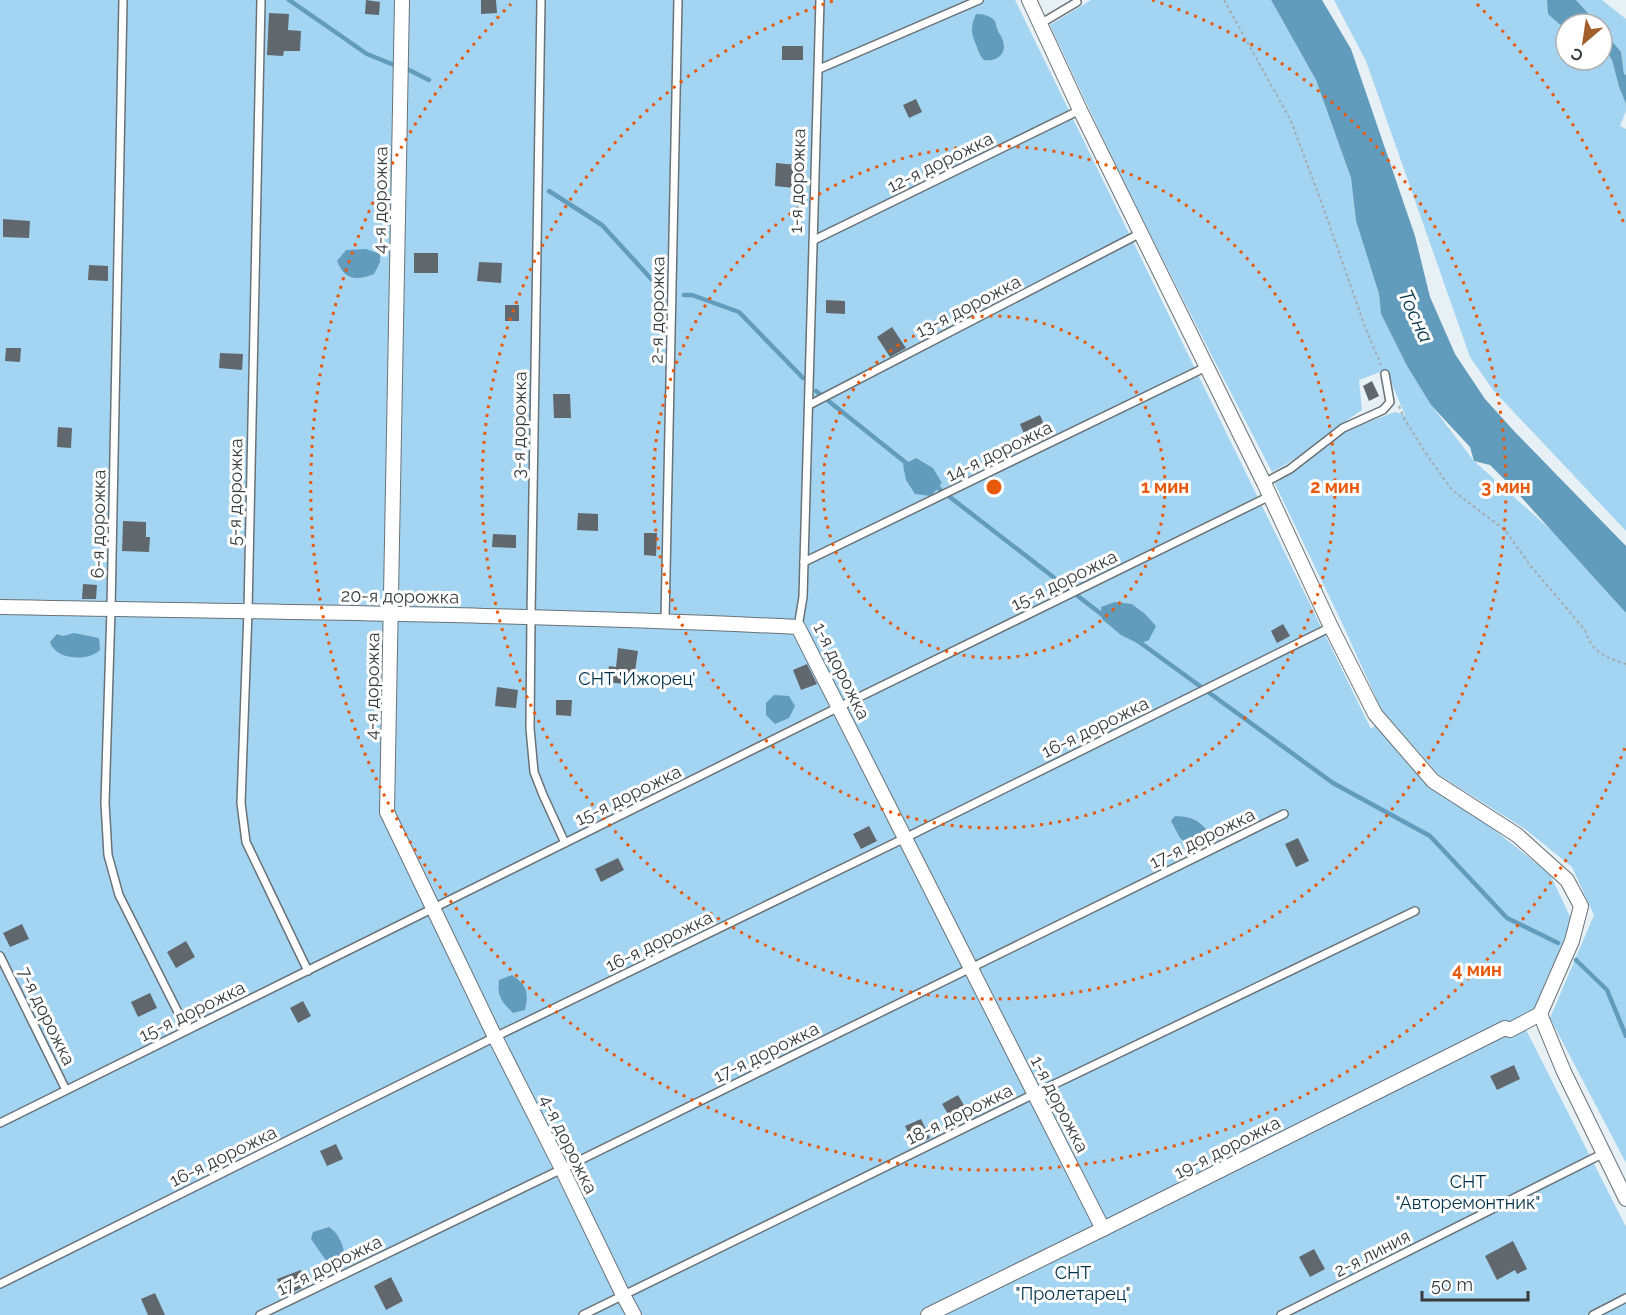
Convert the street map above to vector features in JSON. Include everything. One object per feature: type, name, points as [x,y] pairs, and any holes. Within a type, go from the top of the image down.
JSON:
[{"type":"street","name":"4-я дорожка","points":[[402,0],[387,812],[495,1038],[634,1315]]},
{"type":"street","points":[[1029,0],[1080,110],[1375,714],[1433,781],[1517,835],[1567,880],[1581,906],[1572,941],[1540,1014],[1564,1072],[1626,1199]]},
{"type":"street","name":"20-я дорожка","points":[[0,607],[665,620],[798,627]]},
{"type":"street","name":"1-я дорожка","points":[[798,627],[1103,1229]]},
{"type":"street","name":"19-я дорожка","points":[[928,1315],[1494,1033],[1505,1028],[1510,1030],[1540,1014]]},
{"type":"lane","name":"6-я дорожка","points":[[123,0],[105,803],[108,855],[118,895],[187,1030]]},
{"type":"lane","name":"5-я дорожка","points":[[261,0],[248,611],[241,802],[246,842],[308,971]]},
{"type":"lane","name":"3-я дорожка","points":[[541,0],[531,728],[534,772],[566,843]]},
{"type":"lane","name":"2-я дорожка","points":[[665,620],[678,0]]},
{"type":"lane","name":"1-я дорожка","points":[[798,627],[803,597],[812,403],[820,0]]},
{"type":"lane","points":[[819,69],[979,0]]},
{"type":"lane","points":[[1040,24],[1077,2]]},
{"type":"lane","name":"12-я дорожка","points":[[814,240],[1080,110]]},
{"type":"lane","name":"13-я дорожка","points":[[812,403],[1141,233]]},
{"type":"lane","name":"14-я дорожка","points":[[804,562],[1206,367]]},
{"type":"lane","name":"15-я дорожка","points":[[0,1124],[1082,588],[1267,490],[1343,428],[1383,411],[1390,402],[1385,374]]},
{"type":"lane","name":"16-я дорожка","points":[[0,1284],[1331,627]]},
{"type":"lane","name":"17-я дорожка","points":[[260,1315],[1284,814]]},
{"type":"lane","name":"18-я дорожка","points":[[584,1315],[1034,1094],[1415,911]]},
{"type":"lane","name":"7-я дорожка","points":[[0,956],[66,1090]]},
{"type":"lane","name":"2-я линия","points":[[1281,1315],[1605,1153]]},
{"type":"lane","points":[[1593,1315],[1626,1298]]},
{"type":"path","points":[[1224,0],[1291,121],[1365,327],[1385,374]]},
{"type":"path","points":[[1397,401],[1429,458],[1452,490],[1505,530],[1530,565],[1585,630],[1589,643],[1605,657],[1626,664]]},
{"type":"green space","name":"СНТ 'Ижорец'","points":[[0,0],[1015,0],[1371,729],[1376,725],[1429,786],[1488,825],[1550,874],[1572,921],[1534,1009],[1519,1016],[1626,1227],[1626,1315],[0,1315]]},
{"type":"green space","points":[[1091,0],[1271,0],[1316,80],[1351,178],[1356,221],[1379,294],[1381,314],[1407,366],[1431,405],[1474,461],[1552,531],[1626,613],[1626,1163],[1550,1018],[1594,915],[1572,867],[1525,829],[1439,775],[1381,709],[1275,484],[1347,430],[1395,412],[1405,415],[1386,370],[1359,380],[1362,410],[1272,472],[1158,250],[1050,25]]},
{"type":"green space","points":[[1334,0],[1547,0],[1549,14],[1554,19],[1554,72],[1614,72],[1614,68],[1626,104],[1626,111],[1620,126],[1626,129],[1626,531],[1493,390],[1470,357],[1366,61]]},
{"type":"green space","points":[[1576,0],[1602,0],[1626,19],[1626,75],[1621,52],[1614,44],[1614,12],[1587,12]]},
{"type":"water","name":"Тосна","points":[[1271,0],[1322,0],[1351,49],[1415,236],[1430,297],[1455,354],[1485,399],[1626,546],[1626,613],[1490,465],[1474,461],[1470,447],[1431,405],[1407,366],[1381,314],[1379,294],[1356,221],[1351,178],[1316,80]]},
{"type":"water","points":[[1547,0],[1576,0],[1587,12],[1554,12],[1554,19],[1548,14]]},
{"type":"water","points":[[976,14],[992,18],[1002,39],[1004,50],[993,60],[984,60],[973,38],[972,30]]},
{"type":"water","points":[[1614,44],[1621,52],[1626,75],[1626,104],[1614,68]]},
{"type":"water","points":[[366,249],[380,254],[380,262],[374,274],[356,278],[343,272],[337,261],[346,250]]},
{"type":"water","points":[[916,458],[933,468],[942,483],[931,496],[915,494],[906,480],[903,465]]},
{"type":"water","points":[[1115,602],[1132,604],[1156,626],[1149,640],[1139,644],[1121,635],[1102,619],[1101,607]]},
{"type":"water","points":[[74,633],[99,638],[100,650],[88,656],[72,657],[58,653],[53,648],[50,642],[57,634],[63,636]]},
{"type":"water","points":[[774,695],[789,696],[795,706],[789,718],[775,724],[766,715],[766,703]]},
{"type":"water","points":[[1175,816],[1191,818],[1202,825],[1210,834],[1206,845],[1191,847],[1180,838],[1171,821]]},
{"type":"water","points":[[512,975],[524,986],[527,999],[525,1010],[513,1013],[499,994],[499,980]]},
{"type":"water","points":[[329,1227],[341,1242],[345,1262],[330,1266],[311,1239],[313,1232]]},
{"type":"building","points":[[366,0],[380,2],[379,15],[365,14]]},
{"type":"building","points":[[481,0],[496,0],[497,13],[481,14]]},
{"type":"building","points":[[269,13],[289,14],[288,30],[301,31],[300,51],[284,51],[283,56],[267,55]]},
{"type":"building","points":[[782,46],[803,46],[803,60],[782,60]]},
{"type":"building","points":[[916,99],[922,112],[909,118],[903,105]]},
{"type":"building","points":[[776,163],[797,165],[795,188],[775,186]]},
{"type":"building","points":[[3,219],[30,221],[29,238],[3,237]]},
{"type":"building","points":[[414,253],[438,253],[438,273],[414,273]]},
{"type":"building","points":[[479,262],[502,263],[501,283],[477,281]]},
{"type":"building","points":[[89,265],[108,266],[108,281],[88,280]]},
{"type":"building","points":[[826,300],[845,301],[845,314],[826,313]]},
{"type":"building","points":[[505,305],[519,305],[519,321],[505,321]]},
{"type":"building","points":[[892,327],[906,348],[890,357],[877,337]]},
{"type":"building","points":[[6,348],[21,348],[20,362],[5,361]]},
{"type":"building","points":[[220,353],[243,354],[242,370],[219,368]]},
{"type":"building","points":[[1372,381],[1379,396],[1369,401],[1363,386]]},
{"type":"building","points":[[553,394],[570,394],[571,418],[554,418]]},
{"type":"building","points":[[1040,415],[1049,437],[1029,446],[1020,424]]},
{"type":"building","points":[[58,427],[72,428],[71,448],[57,447]]},
{"type":"building","points":[[578,513],[598,514],[598,531],[577,530]]},
{"type":"building","points":[[123,521],[146,522],[146,537],[150,537],[149,552],[122,551]]},
{"type":"building","points":[[644,533],[657,533],[656,556],[644,555]]},
{"type":"building","points":[[493,534],[516,535],[516,548],[492,547]]},
{"type":"building","points":[[83,584],[97,585],[96,599],[82,599]]},
{"type":"building","points":[[1283,624],[1290,636],[1277,643],[1271,631]]},
{"type":"building","points":[[618,648],[638,651],[633,685],[607,682],[609,666],[616,667]]},
{"type":"building","points":[[807,664],[817,684],[801,690],[793,670]]},
{"type":"building","points":[[497,687],[518,690],[516,708],[495,706]]},
{"type":"building","points":[[556,700],[572,700],[571,716],[556,715]]},
{"type":"building","points":[[869,826],[877,841],[861,849],[853,834]]},
{"type":"building","points":[[1298,838],[1309,861],[1296,867],[1285,844]]},
{"type":"building","points":[[618,858],[624,870],[601,882],[595,869]]},
{"type":"building","points":[[22,924],[29,939],[10,947],[3,933]]},
{"type":"building","points":[[186,941],[195,957],[176,968],[167,952]]},
{"type":"building","points":[[150,993],[157,1008],[138,1017],[131,1002]]},
{"type":"building","points":[[303,1001],[311,1016],[298,1023],[290,1008]]},
{"type":"building","points":[[1514,1065],[1520,1079],[1497,1090],[1490,1076]]},
{"type":"building","points":[[958,1095],[969,1114],[953,1122],[942,1104]]},
{"type":"building","points":[[921,1119],[930,1138],[914,1145],[905,1126]]},
{"type":"building","points":[[336,1144],[343,1159],[327,1166],[320,1151]]},
{"type":"building","points":[[1513,1241],[1527,1269],[1517,1274],[1515,1270],[1497,1280],[1485,1256]]},
{"type":"building","points":[[1314,1249],[1325,1269],[1310,1277],[1299,1257]]},
{"type":"building","points":[[301,1270],[306,1286],[283,1296],[277,1279]]},
{"type":"building","points":[[391,1277],[403,1301],[386,1310],[374,1286]]},
{"type":"building","points":[[155,1293],[165,1315],[148,1315],[141,1299]]},
{"type":"waterway","points":[[289,0],[367,54],[394,65]]},
{"type":"waterway","points":[[409,70],[429,80]]},
{"type":"waterway","points":[[549,191],[602,225],[665,294]]},
{"type":"waterway","points":[[684,295],[692,295],[739,312],[803,378]]},
{"type":"waterway","points":[[816,391],[910,466]]},
{"type":"waterway","points":[[933,484],[1105,617]]},
{"type":"waterway","points":[[1138,641],[1333,783],[1430,836],[1507,918],[1558,943]]},
{"type":"waterway","points":[[1576,960],[1607,990],[1626,1036]]},
{"type":"park label","name":"СНТ \"Авторемонтник\"","points":[[1468,1191]]},
{"type":"park label","name":"СНТ \"Пролетарец\"","points":[[1073,1282]]}]
